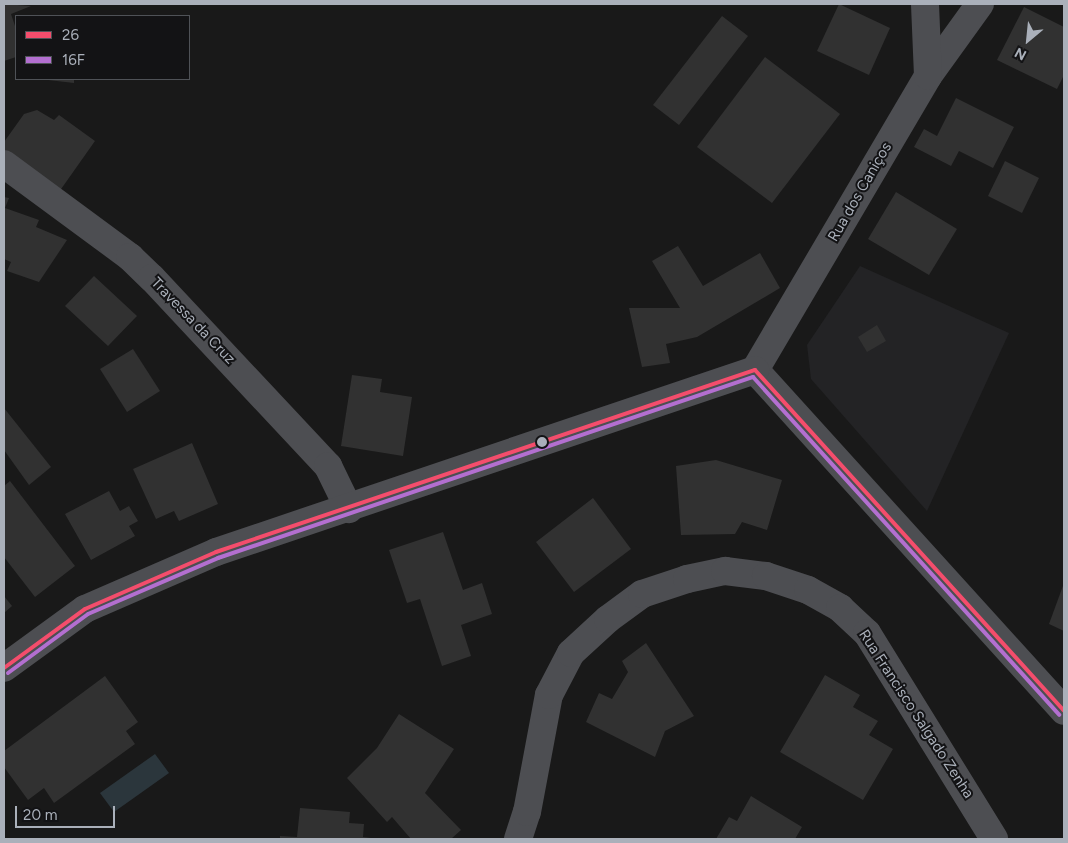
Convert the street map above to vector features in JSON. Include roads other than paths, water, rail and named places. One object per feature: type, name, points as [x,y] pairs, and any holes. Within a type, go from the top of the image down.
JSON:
[{"type":"street","points":[[925,4],[928,76]]},
{"type":"street","name":"Rua dos Caniços","points":[[755,370],[928,76],[980,4]]},
{"type":"street","name":"Travessa da Cruz","points":[[4,164],[130,257],[152,278],[328,466],[349,509]]},
{"type":"street","points":[[4,668],[85,609],[216,552],[349,509],[755,370],[1064,711]]},
{"type":"street","name":"Rua Francisco Salgado Zenha","points":[[518,839],[527,812],[549,695],[571,653],[608,619],[642,594],[687,579],[725,572],[766,576],[808,590],[840,608],[867,633],[994,839]]}]
